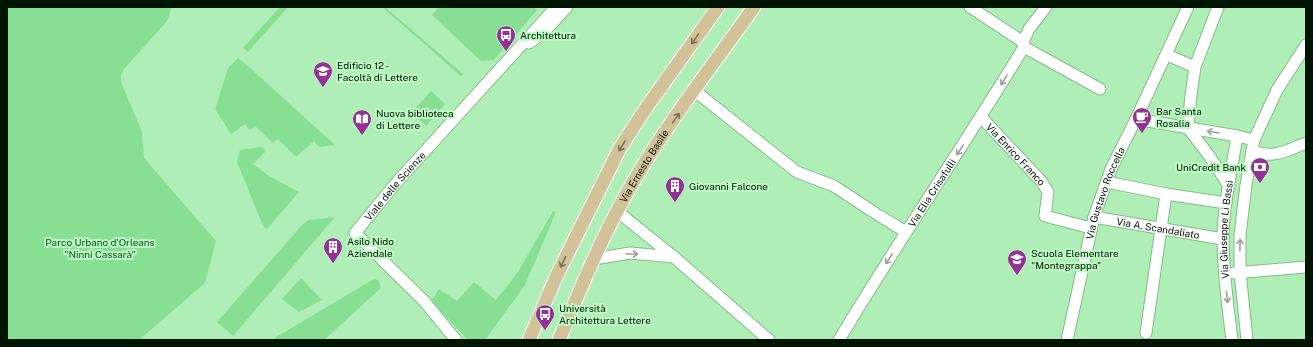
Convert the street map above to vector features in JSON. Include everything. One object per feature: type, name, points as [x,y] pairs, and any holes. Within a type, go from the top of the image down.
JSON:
[{"type":"main road","points":[[529,340],[557,275],[620,148],[646,108],[718,7]]},
{"type":"main road","name":"Via Ernesto Basile","points":[[559,340],[594,259],[644,164],[754,7]]},
{"type":"street","name":"Viale delle Scienze","points":[[456,340],[424,301],[355,233],[396,183],[519,50],[556,7]]},
{"type":"street","name":"Viale delle Scienze","points":[[519,50],[543,33],[568,7]]},
{"type":"street","points":[[970,7],[1024,44],[1100,89]]},
{"type":"street","name":"Via Elia Crisafulli","points":[[839,340],[875,279],[981,117],[1024,44],[1029,29],[1046,7]]},
{"type":"street","name":"Via Gustavo Roccella","points":[[1067,340],[1092,222],[1111,169],[1188,7]]},
{"type":"street","points":[[1218,7],[1195,68],[1188,128],[1210,156],[1229,186]]},
{"type":"street","name":"Via Giuseppe Li Bassi","points":[[1247,340],[1240,272],[1242,218],[1254,140],[1277,90],[1306,45]]},
{"type":"street","points":[[1166,55],[1195,68]]},
{"type":"street","points":[[695,91],[797,172],[834,186],[906,232]]},
{"type":"street","name":"Via Enrico Franco","points":[[981,117],[1042,182],[1048,192],[1045,216],[1092,222]]},
{"type":"street","points":[[1136,119],[1254,140]]},
{"type":"street","name":"Via Giuseppe Li Bassi","points":[[1232,340],[1223,239],[1226,203],[1237,136]]},
{"type":"street","points":[[1252,151],[1262,155],[1274,154],[1306,143]]},
{"type":"street","points":[[1107,182],[1166,194],[1226,203]]},
{"type":"street","points":[[1146,333],[1166,194]]},
{"type":"street","points":[[618,212],[674,257],[769,340]]},
{"type":"street","name":"Via A. Scandaliato","points":[[1092,222],[1160,229],[1223,239]]},
{"type":"street","points":[[594,259],[630,253],[674,257]]},
{"type":"street","points":[[1225,274],[1306,267]]},
{"type":"green space","name":"Parco Urbano d'Orleans \"Ninni Cassarà\"","points":[[7,7],[172,7],[167,21],[124,69],[121,75],[121,82],[142,132],[144,158],[216,241],[205,283],[139,340],[7,340]]},
{"type":"green space","points":[[280,7],[288,7],[248,52],[243,48]]},
{"type":"green space","points":[[382,7],[385,7],[463,74],[461,76]]},
{"type":"green space","points":[[439,7],[534,7],[537,10],[494,60],[481,61],[432,15]]},
{"type":"green space","points":[[238,58],[335,145],[319,147],[314,141],[296,157],[278,139],[273,143],[256,127],[249,130],[245,124],[231,134],[215,109],[228,68]]},
{"type":"green space","points":[[431,91],[445,104],[426,126],[411,113]]},
{"type":"green space","points":[[262,147],[266,151],[253,164],[269,176],[299,192],[267,229],[263,226],[237,162],[240,150]]},
{"type":"green space","points":[[553,211],[556,212],[525,285],[485,340],[468,340],[431,301],[439,289],[457,301],[474,282],[496,300],[518,272]]},
{"type":"green space","points":[[335,217],[233,336],[217,322],[303,224],[309,220]]},
{"type":"green space","points":[[301,278],[322,300],[299,312],[282,299]]},
{"type":"green space","points":[[374,279],[378,280],[381,288],[324,340],[274,340],[276,337]]},
{"type":"place","name":"Architettura","points":[[506,52]]},
{"type":"place","name":"Edificio 12 - Facoltà di Lettere","points":[[323,88]]},
{"type":"place","name":"Bar Santa Rosalia","points":[[1142,134]]},
{"type":"place","name":"Nuova biblioteca di Lettere","points":[[362,136]]},
{"type":"place","name":"UniCredit Bank","points":[[1260,184]]},
{"type":"place","name":"Giovanni Falcone","points":[[675,203]]},
{"type":"place","name":"Asilo Nido Aziendale","points":[[333,264]]},
{"type":"place","name":"Scuola Elementare \"Montegrappa\"","points":[[1017,276]]},
{"type":"place","name":"Università Architettura Lettere","points":[[545,331]]}]
